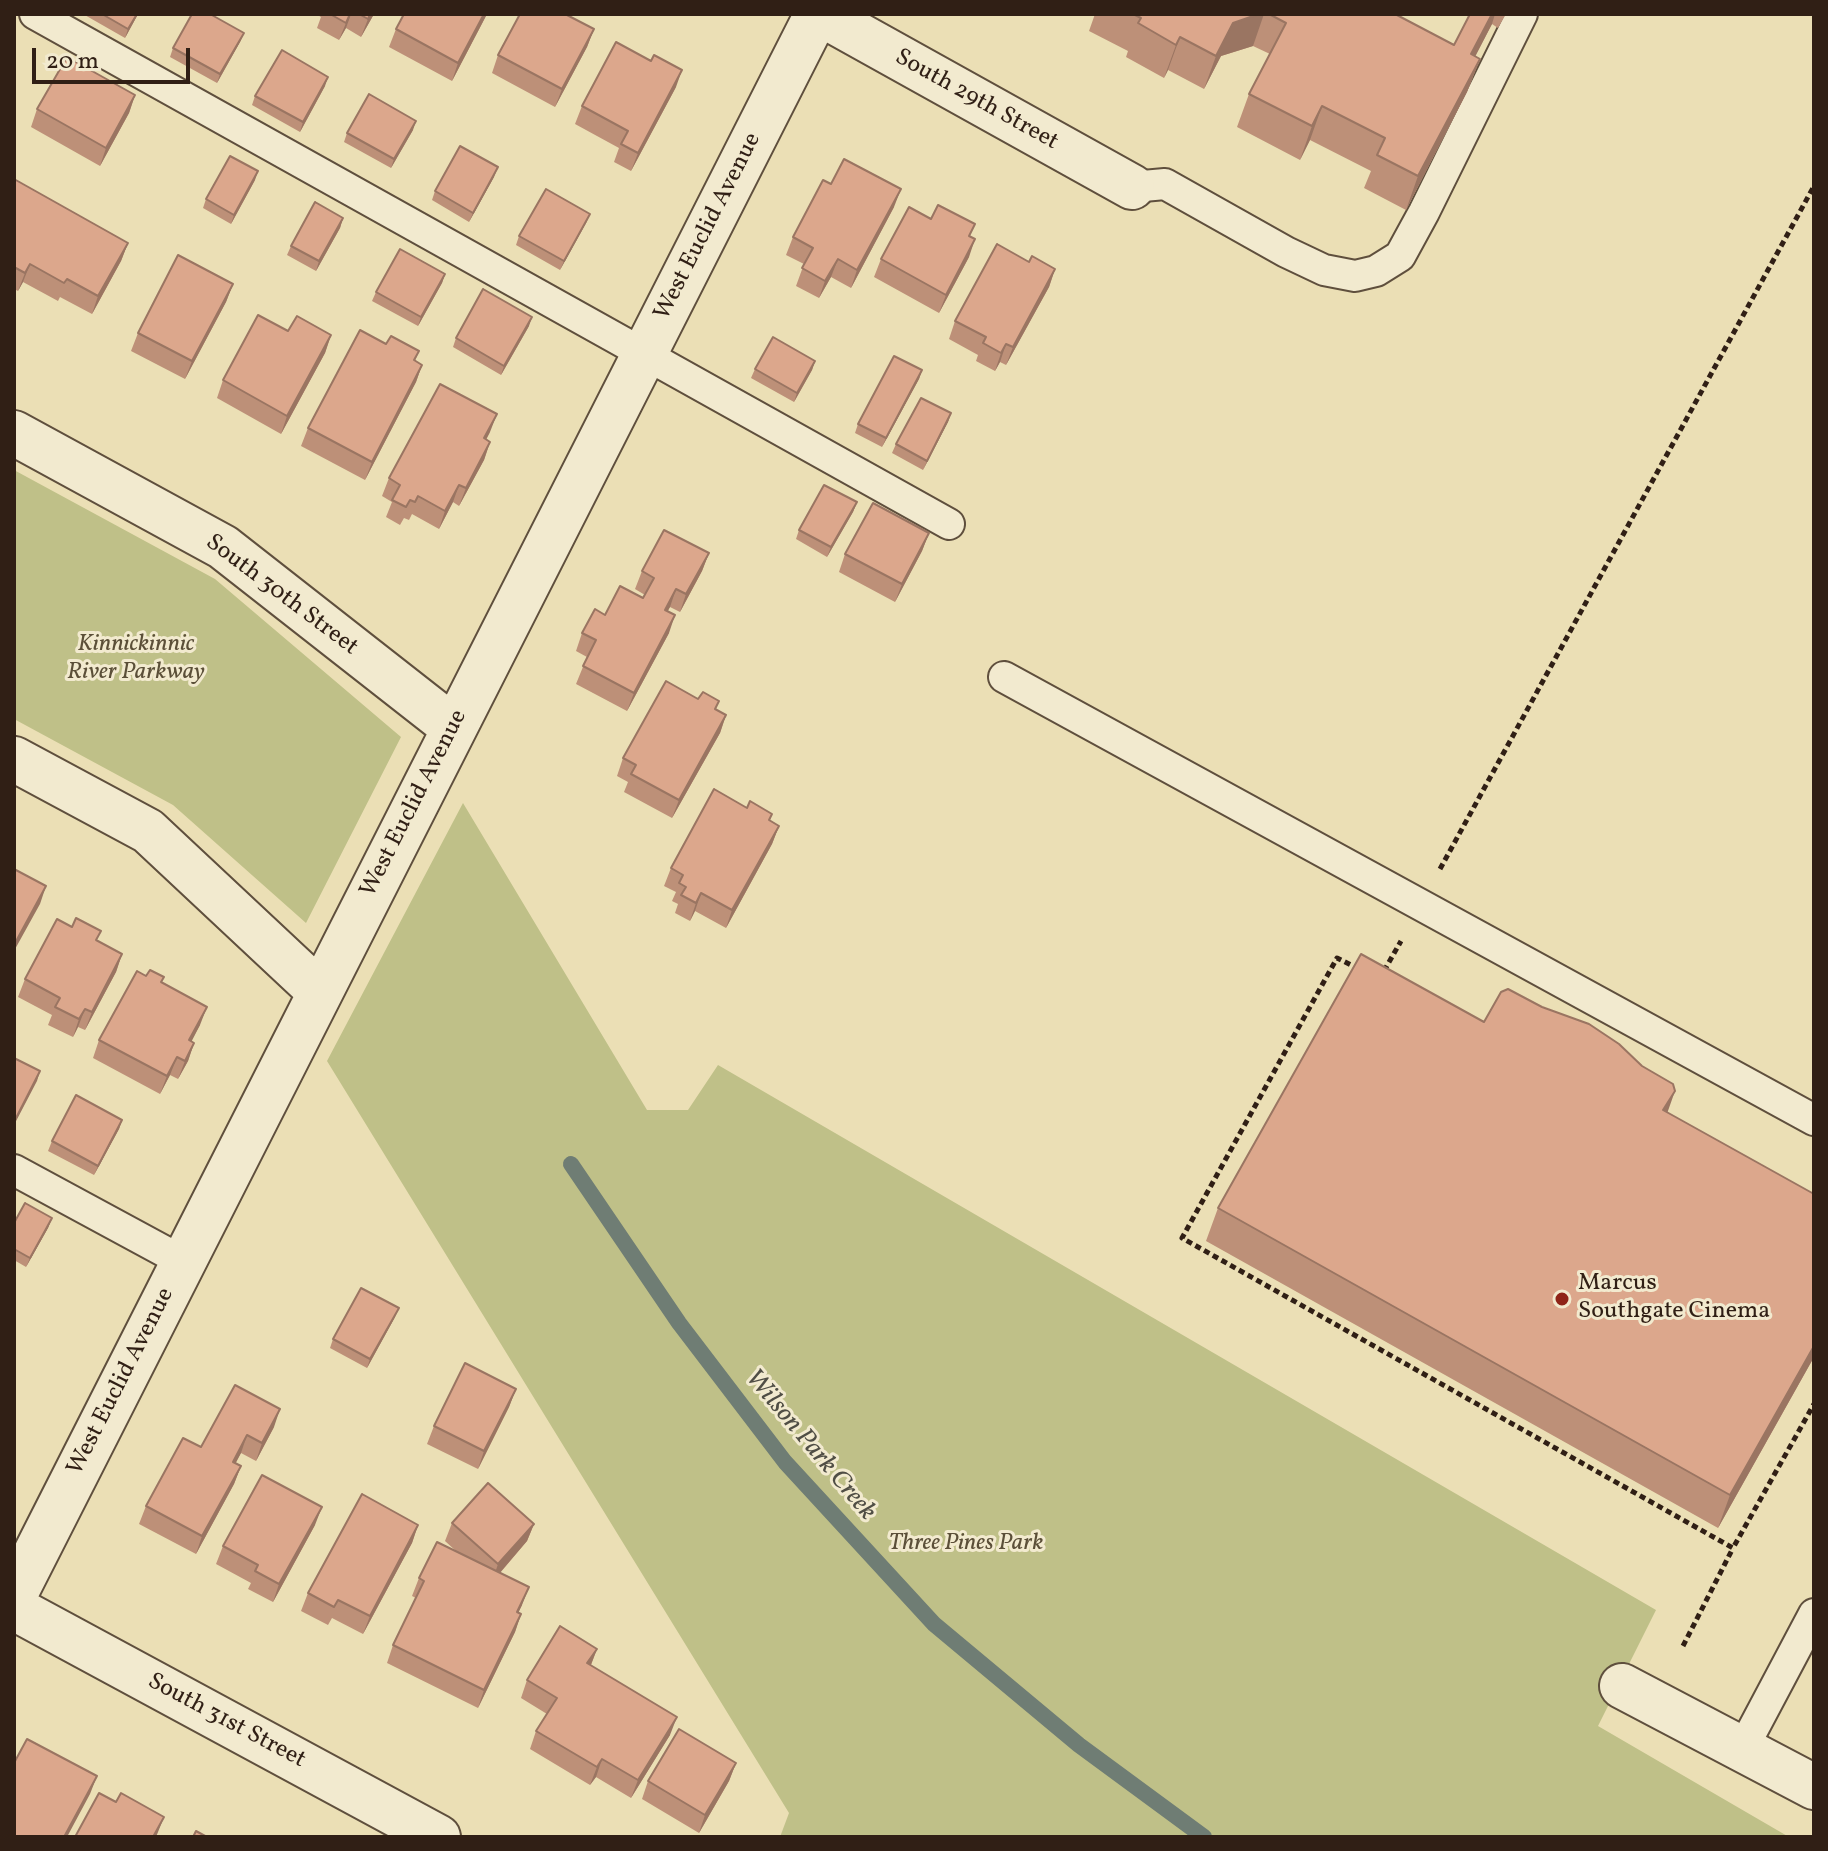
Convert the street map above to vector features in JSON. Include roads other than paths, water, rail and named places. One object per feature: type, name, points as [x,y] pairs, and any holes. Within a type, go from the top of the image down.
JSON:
[{"type":"street","name":"West Euclid Avenue","points":[[14,1596],[819,14]]},
{"type":"street","name":"South 29th Street","points":[[819,14],[1132,187]]},
{"type":"street","name":"South 30th Street","points":[[14,433],[223,547],[454,728]]},
{"type":"street","points":[[14,759],[148,831],[320,992]]},
{"type":"street","name":"South 31st Street","points":[[14,1608],[438,1837]]},
{"type":"street","points":[[1622,1686],[1814,1787]]},
{"type":"lane","points":[[35,14],[949,524]]},
{"type":"lane","points":[[1132,187],[1165,184],[1324,270],[1355,276],[1376,271],[1400,256],[1522,14]]},
{"type":"lane","points":[[1004,677],[1814,1120]]},
{"type":"lane","points":[[14,1170],[184,1262]]},
{"type":"lane","points":[[1743,1748],[1814,1614]]},
{"type":"waterway","name":"Wilson Park Creek","points":[[571,1164],[679,1323],[785,1462],[934,1624],[1079,1745],[1204,1837]]},
{"type":"place","name":"Marcus Southgate Cinema","points":[[1562,1299]]},
{"type":"park label","name":"Kinnickinnic River Parkway","points":[[136,660]]},
{"type":"park label","name":"Three Pines Park","points":[[966,1545]]}]
